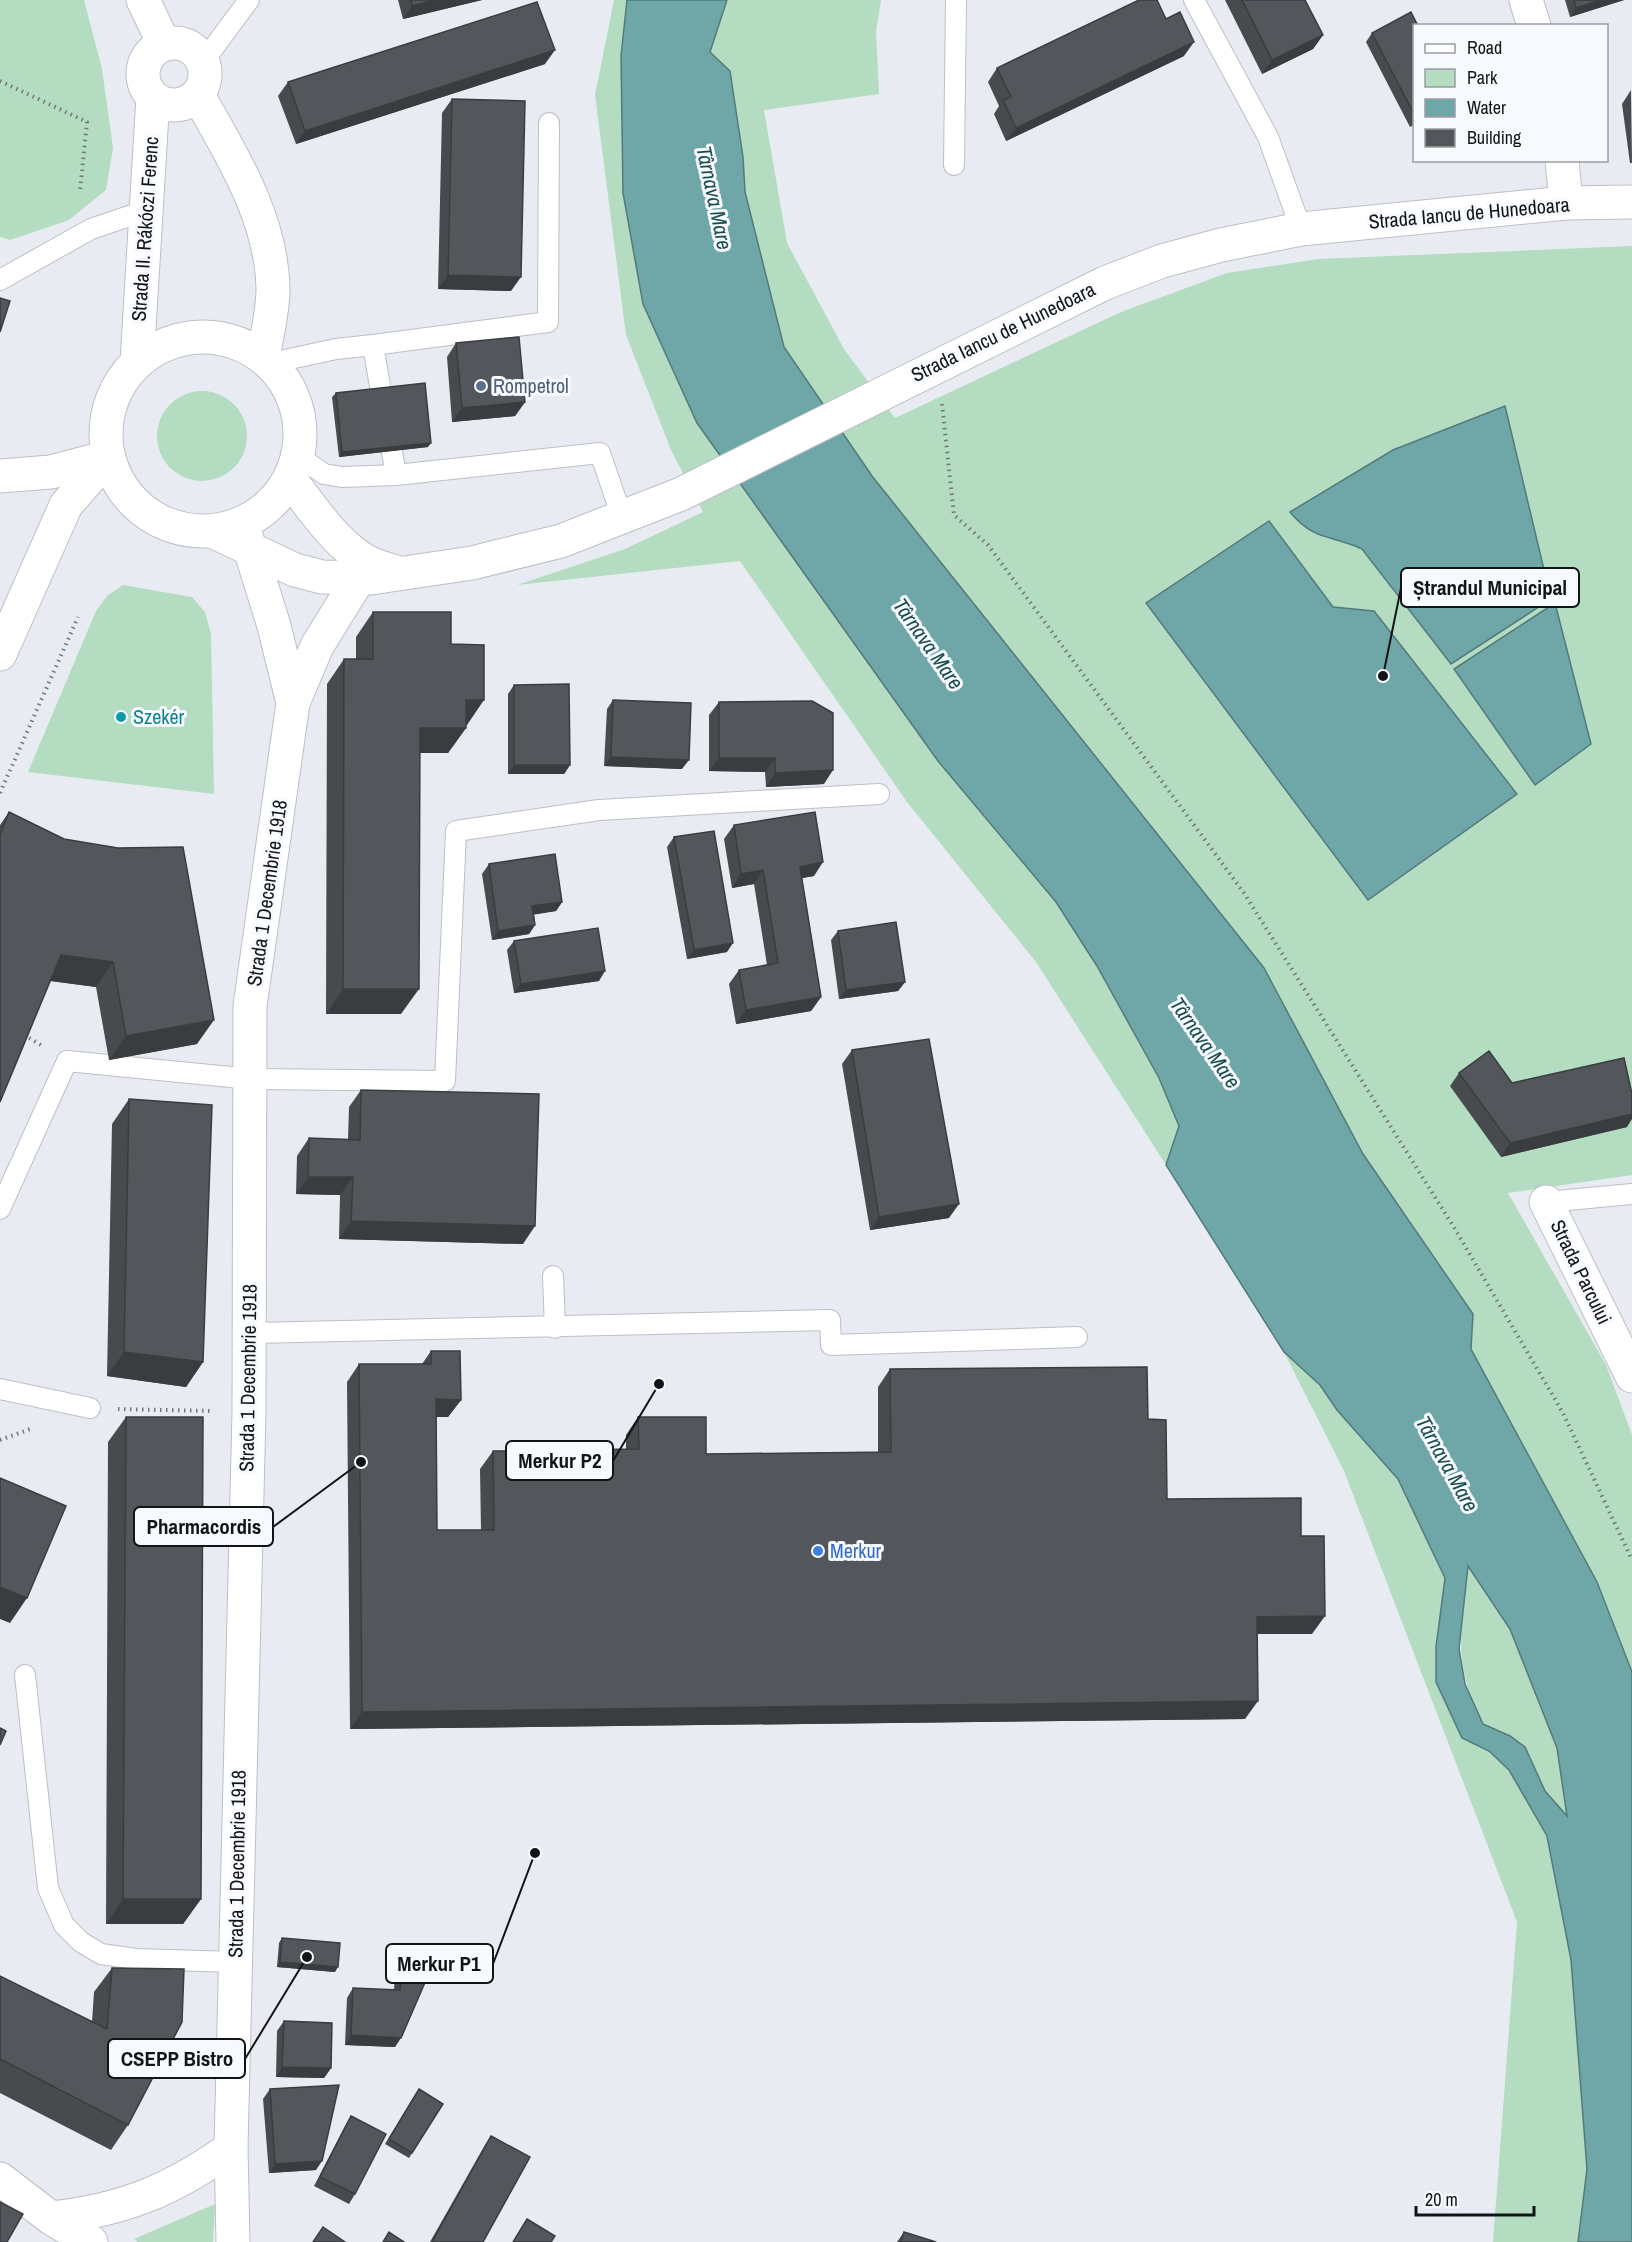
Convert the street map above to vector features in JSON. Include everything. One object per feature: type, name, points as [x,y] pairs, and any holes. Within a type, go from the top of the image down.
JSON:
[{"type":"main road","points":[[143,0],[164,44]]},
{"type":"main road","points":[[1526,0],[1533,24]]},
{"type":"main road","points":[[182,43],[191,47],[203,62],[205,81],[198,95],[174,105],[160,102],[147,89],[143,70],[151,52],[164,44],[182,43]]},
{"type":"main road","points":[[198,95],[245,179],[271,255],[273,291],[267,360]]},
{"type":"main road","name":"Strada II. Rákóczi Ferenc","points":[[137,362],[153,97]]},
{"type":"main road","points":[[1562,162],[1566,203]]},
{"type":"main road","name":"Strada Iancu de Hunedoara","points":[[234,535],[296,570],[322,577],[359,578],[404,574],[472,562],[561,541],[681,494],[936,364],[1105,283],[1162,261],[1221,244],[1301,229],[1566,203],[1632,202]]},
{"type":"main road","name":"Strada II. Rákóczi Ferenc","points":[[234,535],[184,530],[158,520],[135,504],[124,490],[108,457],[105,431],[110,406],[121,382],[137,362],[156,349],[177,340],[199,337],[222,338],[244,345],[267,360],[291,390],[300,422],[294,468]]},
{"type":"main road","points":[[0,477],[51,472],[108,457]]},
{"type":"main road","points":[[0,654],[66,505],[108,457]]},
{"type":"main road","points":[[234,535],[277,498],[294,468]]},
{"type":"main road","name":"Strada Iancu de Hunedoara","points":[[294,468],[342,541],[370,563],[404,574]]},
{"type":"main road","points":[[0,477],[66,505]]},
{"type":"main road","name":"Strada 1 Decembrie 1918","points":[[232,2242],[231,2148],[249,1412],[250,1006],[293,703],[274,626],[234,535]]},
{"type":"main road","points":[[293,703],[317,646],[359,578]]},
{"type":"main road","name":"Strada Parcului","points":[[1546,1202],[1632,1376]]},
{"type":"main road","points":[[51,2218],[89,2214],[130,2204],[202,2168],[231,2148]]},
{"type":"main road","points":[[0,2179],[51,2218],[91,2242]]},
{"type":"lane","points":[[203,62],[249,0]]},
{"type":"lane","points":[[954,165],[956,0]]},
{"type":"lane","points":[[1194,0],[1268,136],[1301,229]]},
{"type":"lane","points":[[267,360],[548,322],[549,123]]},
{"type":"lane","points":[[0,280],[91,228],[147,210]]},
{"type":"lane","points":[[373,345],[381,392]]},
{"type":"lane","points":[[392,452],[396,476]]},
{"type":"lane","points":[[294,468],[342,477],[396,476],[600,453],[622,517]]},
{"type":"lane","points":[[0,1209],[68,1061],[251,1080],[445,1081],[456,831],[599,810],[879,794]]},
{"type":"lane","points":[[1546,1202],[1632,1194]]},
{"type":"lane","points":[[553,1276],[555,1328]]},
{"type":"lane","points":[[249,1333],[555,1328],[830,1320],[831,1345],[1077,1337]]},
{"type":"lane","points":[[0,1389],[90,1408]]},
{"type":"lane","points":[[25,1675],[48,1888],[54,1907],[64,1925],[81,1942],[101,1954],[136,1959],[236,1962]]},
{"type":"path","points":[[0,81],[87,122],[80,191]]},
{"type":"path","points":[[936,364],[954,515],[988,546],[1244,893],[1455,1229],[1563,1413],[1632,1560]]},
{"type":"path","points":[[0,793],[78,617]]},
{"type":"path","points":[[22,1034],[68,1061]]},
{"type":"path","points":[[0,1440],[90,1408],[249,1412]]},
{"type":"green space","points":[[0,0],[84,0],[102,69],[113,148],[106,190],[69,220],[10,240],[0,237]]},
{"type":"green space","points":[[614,0],[627,0],[621,56],[623,193],[643,304],[697,423],[938,761],[1056,902],[1097,966],[1159,1078],[1179,1126],[1166,1165],[1036,962],[907,802],[740,561],[517,585],[625,549],[703,512],[671,450],[626,335],[595,95]]},
{"type":"green space","points":[[727,0],[881,0],[876,31],[879,94],[764,110],[787,243],[844,349],[895,418],[1121,312],[1227,273],[1318,259],[1632,246],[1632,1175],[1508,1193],[1606,1365],[1632,1435],[1632,1672],[1597,1582],[1471,1349],[1473,1314],[1363,1154],[872,476],[784,347],[745,192],[743,157],[730,71],[710,52]]},
{"type":"green space","points":[[202,391],[219,394],[234,404],[244,419],[247,436],[244,453],[234,468],[219,478],[202,481],[185,478],[170,468],[160,453],[157,436],[160,419],[170,404],[185,394]]},
{"type":"green space","points":[[123,585],[192,597],[205,612],[211,634],[214,794],[28,772],[96,611],[107,596]]},
{"type":"green space","points":[[1284,1352],[1320,1385],[1337,1410],[1398,1479],[1445,1578],[1436,1647],[1436,1682],[1462,1738],[1490,1751],[1509,1770],[1547,1836],[1571,1960],[1587,2169],[1578,2242],[1493,2242],[1517,1922],[1344,1471]]},
{"type":"green space","points":[[1467,1565],[1510,1629],[1557,1748],[1567,1817],[1545,1791],[1525,1747],[1510,1736],[1483,1724],[1473,1702],[1463,1664],[1461,1646]]},
{"type":"green space","points":[[215,2204],[213,2242],[138,2242],[134,2239]]},
{"type":"water","name":"Târnava Mare","points":[[627,0],[727,0],[710,52],[730,71],[743,157],[745,192],[784,347],[872,476],[1264,968],[1363,1154],[1473,1314],[1471,1349],[1597,1582],[1632,1672],[1632,2242],[1578,2242],[1587,2169],[1571,1960],[1547,1836],[1509,1770],[1489,1751],[1462,1738],[1436,1682],[1436,1647],[1445,1578],[1398,1479],[1337,1410],[1320,1385],[1284,1352],[1166,1165],[1179,1126],[1159,1078],[1097,966],[1056,902],[938,761],[697,423],[643,304],[623,193],[621,56]],"holes":[[[1468,1566],[1510,1629],[1557,1748],[1567,1816],[1545,1791],[1525,1747],[1510,1736],[1483,1724],[1465,1684],[1459,1649]]]},
{"type":"water","points":[[1505,406],[1551,599],[1451,664],[1362,549],[1315,533],[1299,522],[1290,512],[1393,450]]},
{"type":"water","points":[[1269,521],[1333,607],[1374,611],[1517,794],[1368,900],[1146,603]]},
{"type":"water","points":[[1555,603],[1591,744],[1535,785],[1454,669]]},
{"type":"building","points":[[411,0],[435,0],[412,6]]},
{"type":"building","points":[[1139,0],[1157,0],[1166,19],[1180,12],[1194,42],[1016,128],[1003,100],[1011,97],[997,68]]},
{"type":"building","points":[[1242,0],[1305,0],[1323,35],[1272,60]]},
{"type":"building","points":[[1574,0],[1601,0],[1576,8]]},
{"type":"building","points":[[537,2],[555,50],[305,131],[288,82]]},
{"type":"building","points":[[1411,12],[1417,24],[1413,24],[1413,112],[1372,33]]},
{"type":"building","points":[[452,99],[525,101],[521,277],[448,275]]},
{"type":"building","points":[[0,298],[10,301],[0,332]]},
{"type":"building","name":"Rompetrol","points":[[519,337],[525,402],[462,408],[456,343]]},
{"type":"building","points":[[425,383],[431,443],[342,452],[336,393]]},
{"type":"building","points":[[373,612],[451,612],[451,644],[484,645],[484,700],[466,700],[466,728],[420,728],[419,989],[343,989],[344,659],[373,659]]},
{"type":"building","points":[[569,684],[570,765],[514,765],[514,685]]},
{"type":"building","points":[[613,700],[691,703],[689,760],[611,757]]},
{"type":"building","points":[[812,701],[833,713],[833,770],[775,773],[775,758],[719,758],[719,702]]},
{"type":"building","points":[[9,812],[64,839],[118,848],[183,847],[214,1020],[126,1036],[113,962],[61,955],[0,1102],[0,835]]},
{"type":"building","points":[[815,812],[823,862],[800,867],[821,997],[746,1010],[739,970],[778,963],[763,870],[741,874],[734,825]]},
{"type":"building","points":[[714,831],[733,943],[694,950],[674,837]]},
{"type":"building","points":[[555,854],[562,902],[532,906],[535,925],[498,931],[489,864]]},
{"type":"building","points":[[896,922],[905,982],[846,990],[838,931]]},
{"type":"building","points":[[598,928],[605,971],[521,984],[514,941]]},
{"type":"building","points":[[929,1039],[959,1204],[879,1217],[852,1050]]},
{"type":"building","points":[[1489,1051],[1512,1083],[1624,1058],[1632,1094],[1632,1114],[1510,1143],[1459,1073]]},
{"type":"building","points":[[361,1090],[539,1094],[535,1226],[351,1221],[353,1177],[308,1177],[309,1138],[360,1140]]},
{"type":"building","points":[[129,1099],[212,1105],[203,1362],[124,1352]]},
{"type":"building","name":"Merkur","points":[[431,1351],[460,1351],[461,1400],[436,1399],[437,1530],[494,1530],[493,1451],[639,1449],[638,1417],[706,1417],[706,1454],[891,1452],[890,1369],[1147,1367],[1148,1419],[1166,1420],[1167,1499],[1301,1498],[1301,1536],[1324,1536],[1325,1616],[1257,1617],[1258,1701],[362,1712],[359,1364],[431,1364]]},
{"type":"building","points":[[126,1417],[203,1417],[201,1899],[123,1899]]},
{"type":"building","points":[[0,1478],[66,1506],[27,1598],[0,1587]]},
{"type":"building","points":[[0,1728],[6,1731],[0,1745]]},
{"type":"building","points":[[282,1938],[340,1943],[338,1967],[280,1962]]},
{"type":"building","points":[[402,1962],[433,1964],[401,2038],[351,2035],[353,1988],[400,1990]]},
{"type":"building","points":[[112,1968],[184,1969],[182,2022],[128,2125],[0,2059],[0,1976],[107,2029]]},
{"type":"building","points":[[284,2021],[332,2023],[331,2068],[282,2067]]},
{"type":"building","points":[[339,2085],[322,2161],[275,2164],[270,2089]]},
{"type":"building","points":[[419,2089],[443,2104],[412,2153],[389,2139]]},
{"type":"building","points":[[351,2116],[386,2134],[355,2194],[320,2177]]},
{"type":"building","points":[[491,2136],[530,2157],[483,2242],[432,2242]]},
{"type":"building","points":[[0,2202],[23,2214],[7,2242],[0,2242]]},
{"type":"building","points":[[527,2219],[555,2236],[551,2242],[513,2242]]},
{"type":"building","points":[[323,2227],[345,2242],[313,2242]]},
{"type":"building","points":[[389,2232],[404,2242],[383,2242]]},
{"type":"building","points":[[904,2232],[936,2242],[901,2242]]},
{"type":"place","name":"Rompetrol","points":[[481,386]]},
{"type":"place","name":"Ștrandul Municipal","points":[[1383,676]]},
{"type":"place","name":"Szekér","points":[[121,717]]},
{"type":"place","name":"Merkur P2","points":[[659,1384]]},
{"type":"place","name":"Pharmacordis","points":[[361,1462]]},
{"type":"place","name":"Merkur","points":[[818,1551]]},
{"type":"place","name":"Merkur P1","points":[[535,1853]]},
{"type":"place","name":"CSEPP Bistro","points":[[307,1957]]}]
